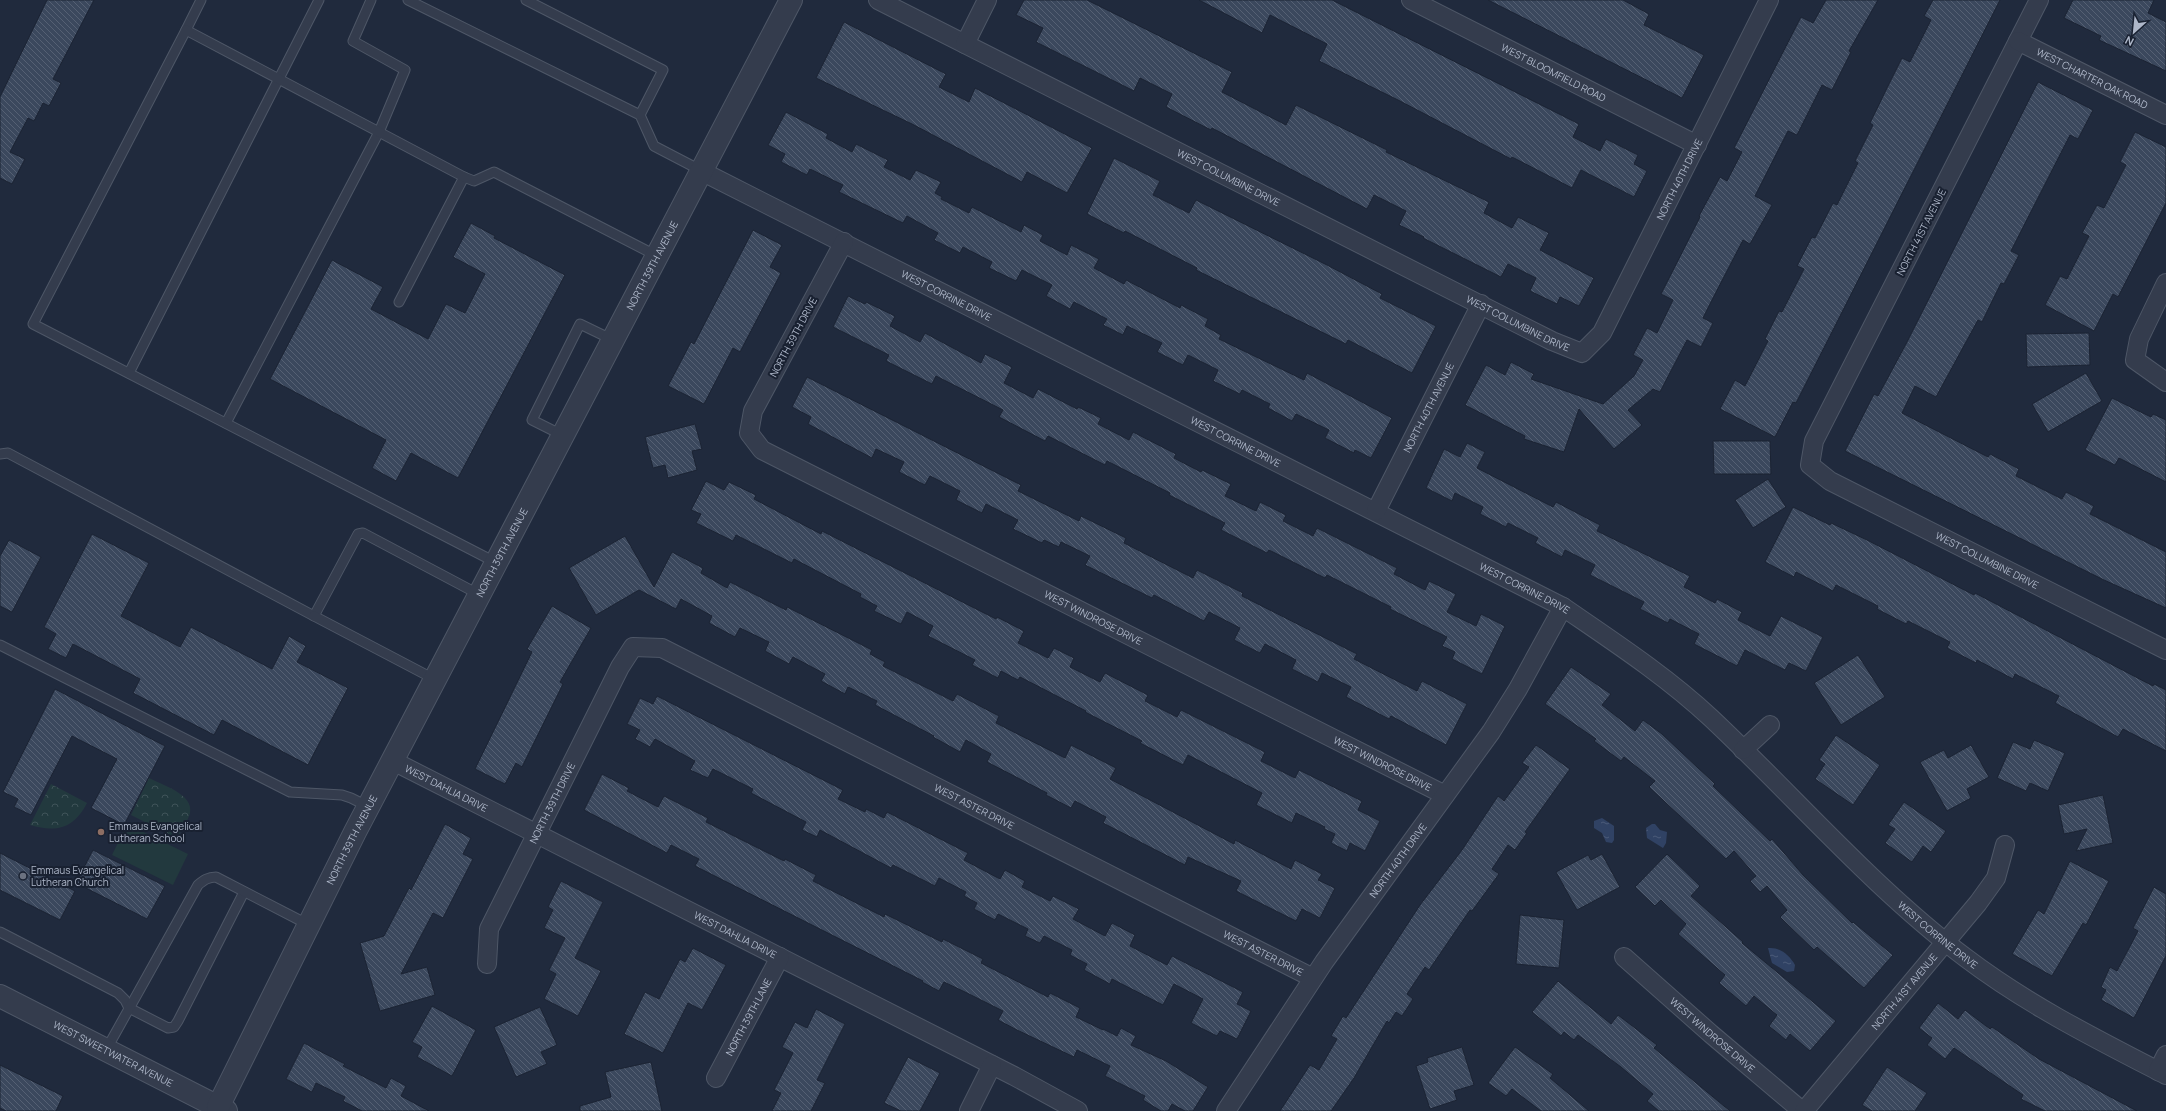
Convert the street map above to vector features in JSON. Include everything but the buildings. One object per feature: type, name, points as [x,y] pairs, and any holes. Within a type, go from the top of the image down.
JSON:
[{"type":"street","name":"NORTH 39TH AVENUE","points":[[222,1109],[309,925],[369,807],[792,0]]},
{"type":"street","name":"WEST COLUMBINE DRIVE","points":[[878,0],[1552,341],[1582,353]]},
{"type":"street","points":[[965,44],[987,0]]},
{"type":"street","name":"WEST BLOOMFIELD ROAD","points":[[1411,0],[1697,145]]},
{"type":"street","name":"NORTH 40TH DRIVE","points":[[1582,353],[1602,333],[1768,0]]},
{"type":"street","name":"NORTH 41ST AVENUE","points":[[1810,465],[1814,441],[2039,0]]},
{"type":"street","name":"WEST CHARTER OAK ROAD","points":[[2018,41],[2166,115]]},
{"type":"street","name":"WEST CORRINE DRIVE","points":[[703,172],[1376,511],[1563,607],[1666,679],[1711,718],[1886,890],[1967,959],[2078,1030],[2163,1067]]},
{"type":"street","name":"NORTH 39TH DRIVE","points":[[749,433],[753,411],[844,242]]},
{"type":"street","points":[[2166,283],[2138,338],[2135,360],[2166,382]]},
{"type":"street","name":"NORTH 40TH AVENUE","points":[[1376,511],[1481,304]]},
{"type":"street","name":"WEST WINDROSE DRIVE","points":[[749,433],[762,450],[1445,795]]},
{"type":"street","name":"WEST COLUMBINE DRIVE","points":[[1810,465],[1830,481],[2166,650]]},
{"type":"street","name":"NORTH 40TH DRIVE","points":[[1226,1111],[1313,978],[1491,732],[1518,689],[1563,607]]},
{"type":"street","name":"NORTH 39TH DRIVE","points":[[487,964],[489,929],[620,667],[633,647]]},
{"type":"street","name":"WEST ASTER DRIVE","points":[[633,647],[662,648],[1313,978]]},
{"type":"street","points":[[1743,750],[1770,724]]},
{"type":"street","name":"WEST DAHLIA DRIVE","points":[[393,761],[992,1065],[1078,1111]]},
{"type":"street","name":"NORTH 41ST AVENUE","points":[[1803,1111],[1978,903],[1996,878],[2005,845]]},
{"type":"street","name":"WEST WINDROSE DRIVE","points":[[1624,956],[1711,1034],[1803,1111]]},
{"type":"street","name":"NORTH 39TH LANE","points":[[716,1078],[780,957]]},
{"type":"street","name":"WEST SWEETWATER AVENUE","points":[[0,996],[222,1109]]},
{"type":"street","points":[[969,1111],[992,1065]]},
{"type":"lane","points":[[201,0],[34,324],[497,563]]},
{"type":"lane","points":[[129,373],[280,80],[319,0]]},
{"type":"lane","points":[[226,423],[379,132],[405,70],[353,41],[371,0]]},
{"type":"lane","points":[[408,0],[640,115],[654,146],[703,172]]},
{"type":"lane","points":[[526,0],[663,70],[640,115]]},
{"type":"lane","points":[[186,30],[474,181],[494,172],[658,257]]},
{"type":"lane","points":[[398,302],[464,176]]},
{"type":"lane","points":[[564,436],[532,420],[580,324],[614,340]]},
{"type":"lane","points":[[0,454],[8,453],[436,680]]},
{"type":"lane","points":[[314,616],[358,534],[363,533],[480,595]]},
{"type":"lane","points":[[0,645],[290,792],[342,796],[351,798],[369,807]]},
{"type":"lane","points":[[106,1050],[198,885],[209,878],[216,877],[309,925]]},
{"type":"lane","points":[[0,932],[118,993],[125,1000],[129,1008],[168,1028],[174,1027],[244,892]]},
{"type":"green space","points":[[149,778],[182,795],[190,806],[189,816],[177,838],[131,815]]},
{"type":"green space","points":[[51,784],[87,803],[76,818],[64,826],[48,828],[30,825]]},
{"type":"green space","points":[[127,824],[188,854],[173,885],[112,855]]},
{"type":"water","points":[[1602,818],[1614,826],[1614,840],[1612,843],[1606,842],[1602,833],[1594,828],[1594,821]]},
{"type":"water","points":[[1652,824],[1655,824],[1660,830],[1667,832],[1666,843],[1663,848],[1647,838],[1646,828]]},
{"type":"water","points":[[1768,948],[1780,950],[1787,955],[1795,965],[1794,971],[1787,972],[1772,963]]},
{"type":"place","name":"Emmaus Evangelical Lutheran School","points":[[101,832]]},
{"type":"place","name":"Emmaus Evangelical Lutheran Church","points":[[23,876]]}]
